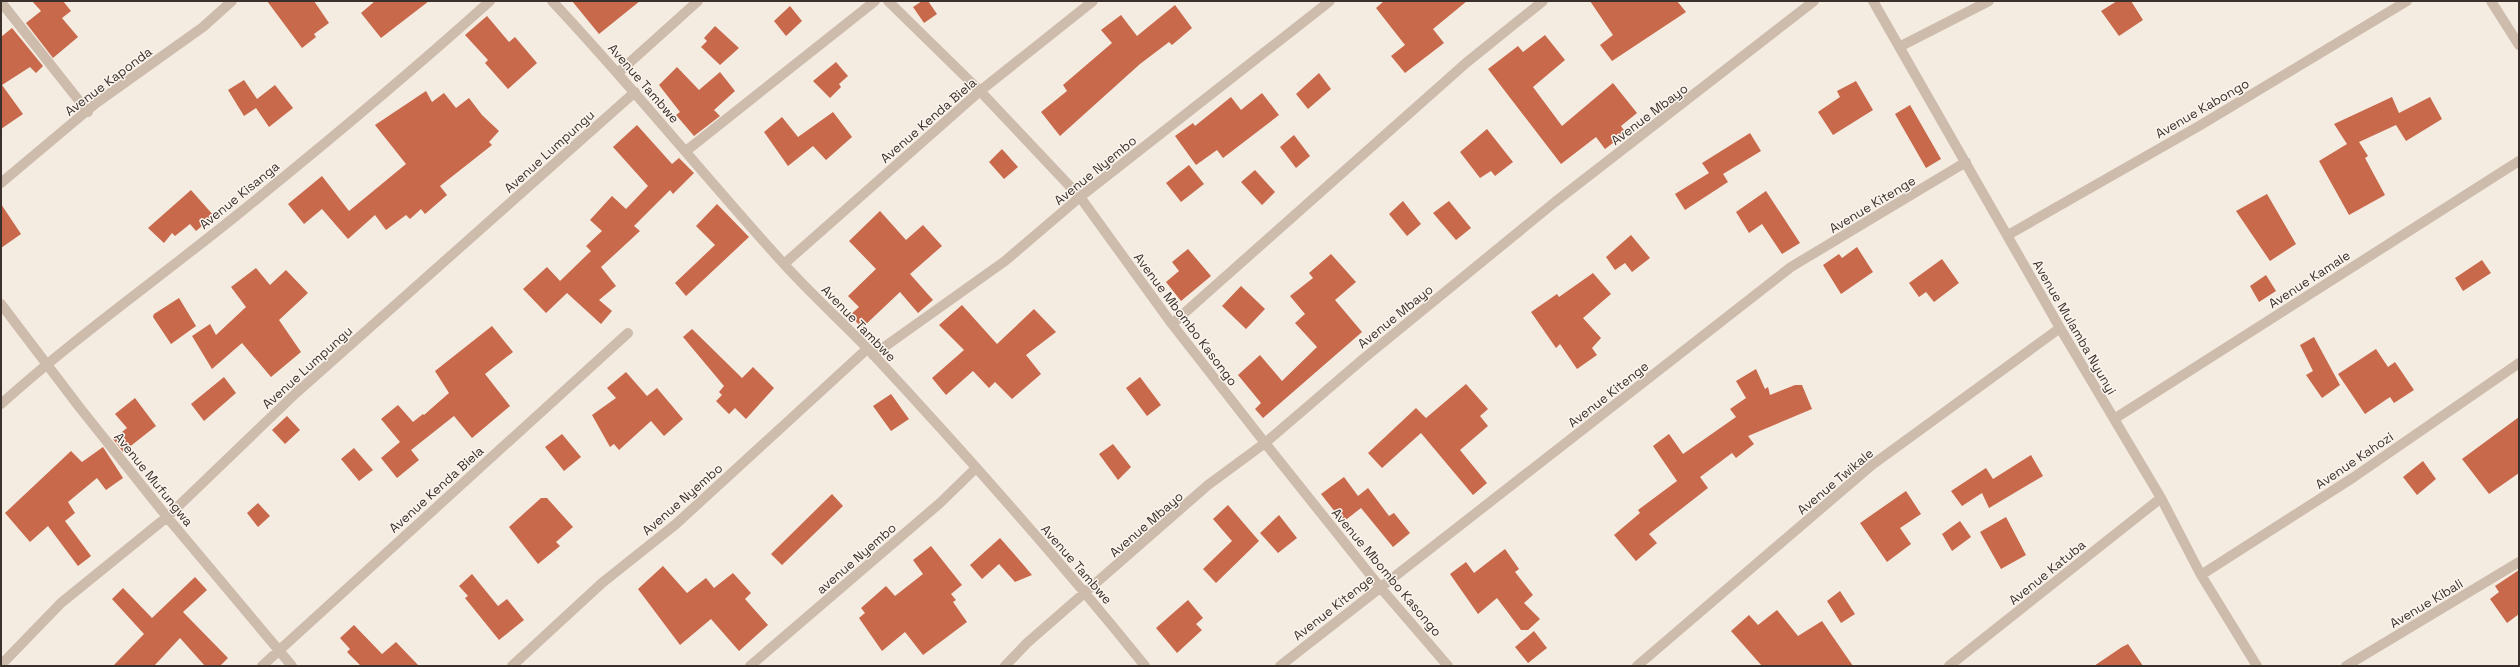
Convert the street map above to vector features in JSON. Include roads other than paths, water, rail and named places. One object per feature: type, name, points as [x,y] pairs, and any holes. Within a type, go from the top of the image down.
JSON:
[{"type":"street","name":"Avenue Kaponda","points":[[1,183],[88,112],[95,104],[203,27],[232,1]]},
{"type":"street","name":"Avenue Kisanga","points":[[1,404],[47,362],[242,211],[440,46],[490,1]]},
{"type":"street","name":"Avenue Tambwe","points":[[552,1],[619,72],[634,92],[784,264],[870,352],[976,468],[1087,593],[1145,666]]},
{"type":"street","points":[[619,72],[698,1]]},
{"type":"street","points":[[686,152],[875,1]]},
{"type":"street","name":"Avenue Mbombo Kasongo","points":[[888,1],[980,91],[1080,197],[1172,324],[1265,443],[1380,587],[1448,666]]},
{"type":"street","name":"Avenue Kenda Biela","points":[[784,264],[980,91],[1093,1]]},
{"type":"street","name":"Avenue Nyembo","points":[[512,666],[602,582],[676,524],[870,352],[1005,261],[1080,197],[1330,1]]},
{"type":"street","points":[[1172,324],[1449,78],[1543,1]]},
{"type":"street","name":"Avenue Mbayo","points":[[1005,666],[1027,643],[1087,593],[1208,486],[1265,443],[1363,359],[1555,202],[1814,1]]},
{"type":"street","name":"Avenue Mulamba Nyunyi","points":[[1872,1],[2008,235],[2060,328],[2161,498],[2201,575],[2256,666]]},
{"type":"street","points":[[1899,47],[1989,1]]},
{"type":"street","name":"Avenue Kabongo","points":[[2008,235],[2199,126],[2407,1]]},
{"type":"street","points":[[2491,1],[2519,45]]},
{"type":"street","points":[[1,2],[88,112]]},
{"type":"street","name":"Avenue Lumpungu","points":[[1,665],[61,604],[167,516],[295,394],[634,92]]},
{"type":"street","name":"Avenue Kamale","points":[[2114,419],[2519,161]]},
{"type":"street","name":"Avenue Kitenge","points":[[1280,666],[1791,267],[1966,162]]},
{"type":"street","name":"Avenue Mufungwa","points":[[1,304],[47,362],[80,408],[167,516],[292,666]]},
{"type":"street","name":"Avenue Twikale","points":[[1637,666],[1872,465],[2060,328]]},
{"type":"street","name":"Avenue Kenda Biela","points":[[262,666],[628,333]]},
{"type":"street","name":"Avenue Kahozi","points":[[2201,575],[2354,477],[2519,363]]},
{"type":"street","name":"avenue Nyembo","points":[[750,666],[940,503],[976,468]]},
{"type":"street","name":"Avenue Katuba","points":[[1950,666],[2161,498]]},
{"type":"street","name":"Avenue Kibali","points":[[2346,666],[2519,562]]}]
